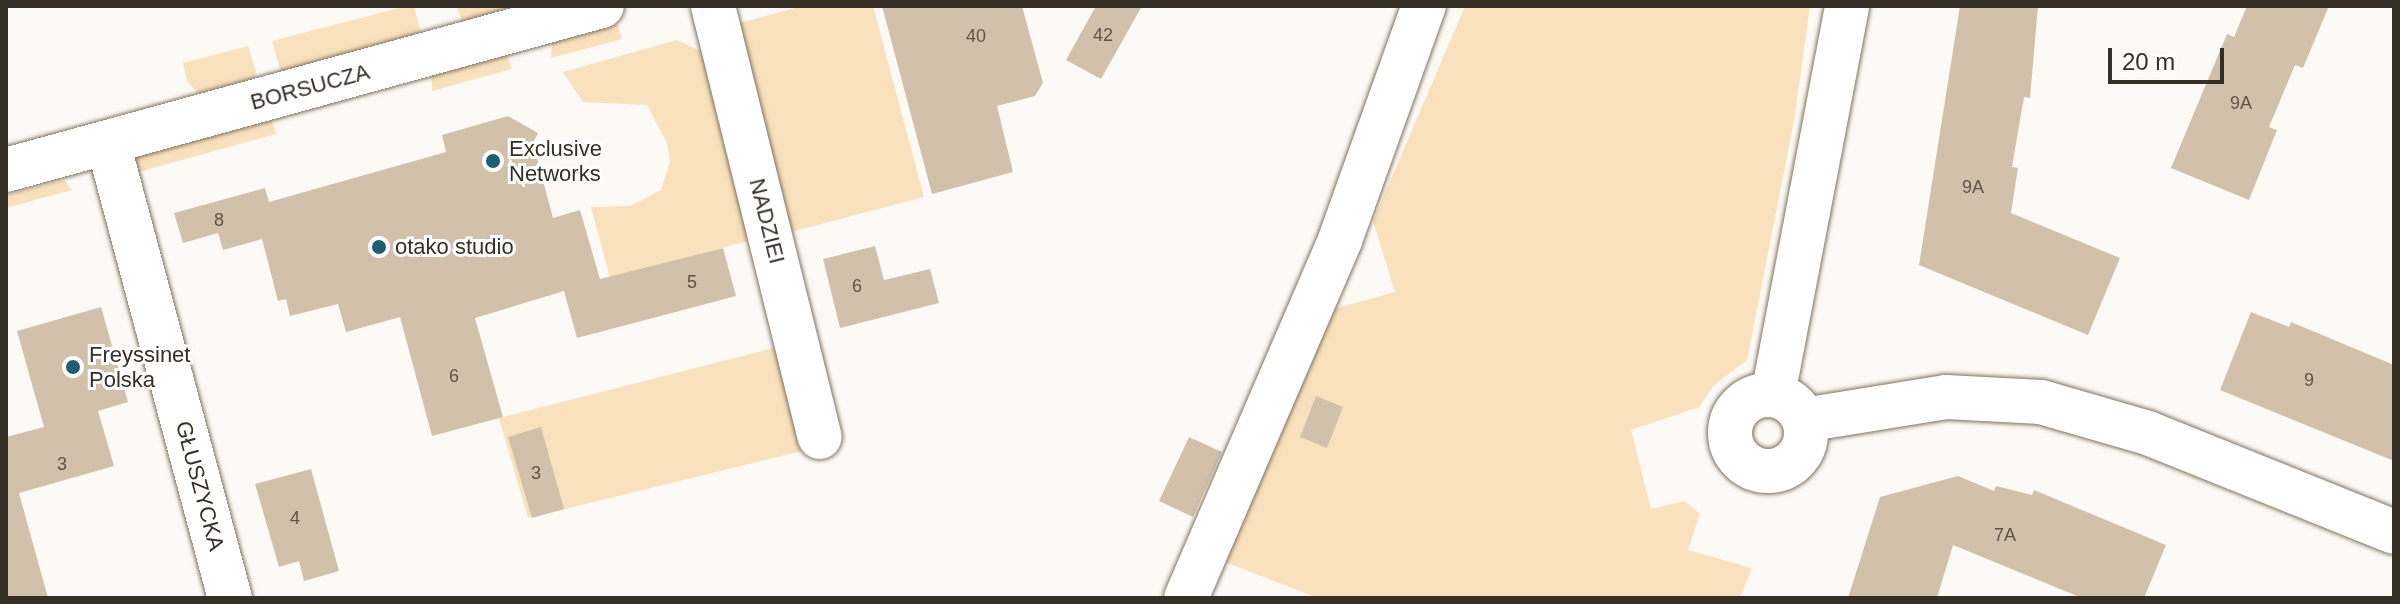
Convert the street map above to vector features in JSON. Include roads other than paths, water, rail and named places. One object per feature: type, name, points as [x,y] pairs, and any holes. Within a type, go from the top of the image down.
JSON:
[{"type":"street","name":"BORSUCZA","points":[[10,165],[108,143],[602,6]]},
{"type":"street","name":"NADZIEI","points":[[713,6],[820,437]]},
{"type":"street","points":[[1186,598],[1340,240],[1424,6]]},
{"type":"street","points":[[1847,6],[1788,408],[1946,397],[2041,402],[2148,433],[2394,532]]},
{"type":"street","name":"GŁUSZYCKA","points":[[108,143],[230,598]]},
{"type":"place","name":"Exclusive Networks","points":[[493,161]]},
{"type":"place","name":"otako studio","points":[[379,247]]},
{"type":"place","name":"Freyssinet Polska","points":[[73,367]]}]
